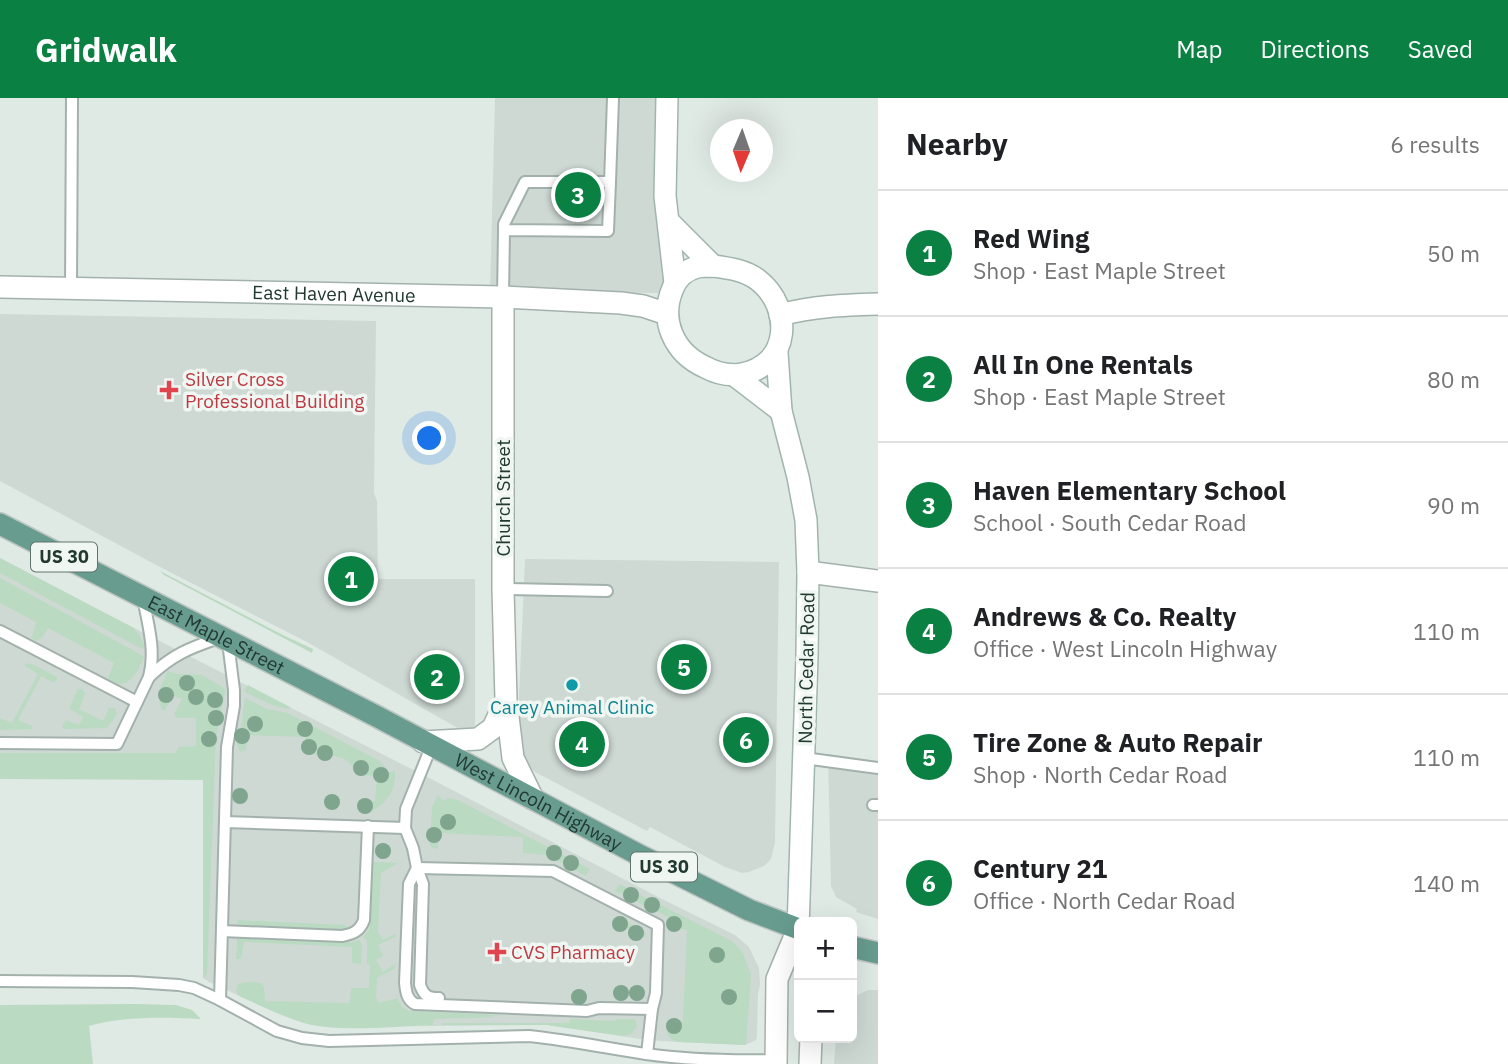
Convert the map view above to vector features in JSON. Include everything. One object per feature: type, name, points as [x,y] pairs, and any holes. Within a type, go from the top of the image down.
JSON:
[{"type":"main road","name":"East Maple Street","points":[[0,524],[427,744]]},
{"type":"main road","name":"West Lincoln Highway","points":[[427,744],[748,910],[794,928]]},
{"type":"main road","points":[[857,948],[878,953]]},
{"type":"street","points":[[667,98],[665,196],[676,283]]},
{"type":"street","points":[[669,222],[713,266]]},
{"type":"street","points":[[713,266],[743,272],[756,278],[773,296],[780,315],[782,333],[776,353],[760,368],[734,375],[722,374],[697,363],[676,344],[667,313],[670,295],[682,275],[696,267],[713,266]]},
{"type":"street","name":"East Haven Avenue","points":[[0,287],[503,297],[621,303],[667,313]]},
{"type":"street","name":"Church Street","points":[[503,297],[503,589],[506,700],[513,758],[533,799]]},
{"type":"street","points":[[780,315],[807,308],[878,304]]},
{"type":"street","name":"North Cedar Road","points":[[776,353],[781,411],[806,520],[808,572],[799,917]]},
{"type":"street","points":[[734,375],[781,411]]},
{"type":"street","points":[[808,572],[878,581]]},
{"type":"street","points":[[427,744],[478,739],[493,728],[506,700]]},
{"type":"street","name":"North Cedar Road","points":[[776,1062],[777,979],[794,941]]},
{"type":"street","points":[[810,1064],[811,1043]]},
{"type":"lane","points":[[71,288],[72,98]]},
{"type":"lane","points":[[504,230],[608,231],[613,98]]},
{"type":"lane","points":[[503,297],[504,224],[525,182],[610,182]]},
{"type":"lane","points":[[503,589],[607,591]]},
{"type":"lane","points":[[0,743],[117,744],[151,668],[152,650],[144,598]]},
{"type":"lane","points":[[0,631],[137,702]]},
{"type":"lane","points":[[149,677],[173,656],[187,649],[224,639],[234,690],[233,715],[227,737],[220,1000]]},
{"type":"lane","points":[[427,744],[406,809],[405,828],[416,857],[417,868],[409,884],[405,983],[411,1002],[587,1011],[599,1008],[652,1009]]},
{"type":"lane","points":[[804,758],[878,768]]},
{"type":"lane","points":[[225,821],[405,828]]},
{"type":"lane","points":[[222,932],[342,936],[358,930],[364,920],[368,826]]},
{"type":"lane","points":[[417,868],[553,871],[658,925],[656,993],[647,1054]]},
{"type":"lane","points":[[0,981],[179,985],[194,988],[220,1000],[277,1031],[302,1038],[329,1041],[529,1036],[688,1059],[776,1062]]},
{"type":"shaded area","points":[[495,98],[664,98],[663,293],[490,292]]},
{"type":"shaded area","points":[[0,314],[376,321],[374,493],[377,501],[378,579],[475,579],[473,728],[469,731],[461,730],[307,642],[0,481]]},
{"type":"shaded area","points":[[0,558],[735,935],[749,947],[759,968],[756,1040],[745,1045],[647,1040],[547,1025],[329,1027],[305,1023],[209,982],[203,978],[203,780],[200,753],[0,753]]},
{"type":"shaded area","points":[[525,559],[779,562],[775,843],[771,859],[764,866],[742,873],[725,867],[650,827],[647,831],[535,772],[525,763],[517,743]]},
{"type":"shaded area","points":[[828,754],[878,761],[878,919],[856,912],[857,909],[836,897],[831,886]]},
{"type":"shaded area","points":[[868,990],[878,990],[878,1064],[834,1064],[836,1043],[857,1043],[857,996]]},
{"type":"green space","points":[[0,558],[132,627],[145,647],[142,649],[0,573]]},
{"type":"green space","points":[[160,571],[313,649],[312,653],[164,575]]},
{"type":"green space","points":[[0,578],[140,654],[144,657],[135,675],[126,683],[114,683],[108,678],[114,663],[48,628],[42,638],[35,641],[32,638],[36,622],[0,603]]},
{"type":"green space","points":[[26,663],[57,677],[57,681],[52,682],[41,676],[18,720],[32,726],[32,729],[0,730],[0,718],[12,723],[38,674],[25,666]]},
{"type":"green space","points":[[168,671],[202,675],[224,688],[225,692],[216,739],[207,974],[203,978],[203,780],[0,779],[0,753],[175,753],[179,747],[196,746],[196,718],[177,718],[174,714],[182,699],[173,696],[165,710],[162,710],[159,694]]},
{"type":"green space","points":[[248,685],[290,707],[289,709],[270,704],[245,692]]},
{"type":"green space","points":[[78,689],[85,693],[79,709],[103,721],[109,708],[115,708],[117,714],[107,728],[62,727],[66,720],[79,725],[83,717],[70,709]]},
{"type":"green space","points":[[245,698],[267,709],[287,713],[380,761],[388,773],[395,771],[394,786],[388,798],[365,814],[359,810],[360,801],[375,801],[377,776],[359,775],[348,762],[336,756],[306,754],[305,737],[247,735],[246,750],[240,752],[237,745]]},
{"type":"green space","points":[[438,795],[443,801],[448,798],[458,800],[590,869],[586,876],[547,855],[523,853],[523,837],[439,833],[438,847],[432,848],[432,807]]},
{"type":"green space","points":[[373,862],[398,863],[381,873],[378,932],[383,940],[395,934],[397,936],[378,945],[383,956],[376,960],[383,972],[396,965],[394,969],[377,978],[376,997],[379,1003],[397,998],[402,1007],[409,1011],[507,1017],[434,1019],[433,1025],[334,1028],[295,1020],[239,996],[236,990],[238,984],[249,982],[262,983],[265,1001],[350,1003],[351,988],[369,988],[370,965],[367,964],[367,941],[363,937],[369,930]]},
{"type":"green space","points":[[619,884],[732,941],[743,953],[751,975],[746,1045],[678,1042],[670,1037],[667,1022],[683,1021],[687,930],[669,926],[668,917],[615,891]]},
{"type":"green space","points":[[617,919],[644,931],[646,937],[630,937],[630,929],[615,928],[612,925]]},
{"type":"green space","points":[[237,920],[345,925],[349,928],[340,930],[245,926],[237,924]]},
{"type":"green space","points":[[237,939],[352,942],[359,940],[362,944],[361,964],[352,963],[352,947],[244,942],[241,958],[236,959]]},
{"type":"green space","points":[[0,1005],[176,1005],[192,1010],[201,1019],[130,1019],[89,1026],[93,1064],[0,1064]]},
{"type":"green space","points":[[570,1019],[633,1019],[637,1027],[631,1034],[623,1036],[547,1025],[442,1025],[569,1023]]},
{"type":"place","name":"Haven Elementary School","points":[[578,195]]},
{"type":"place","name":"Silver Cross Professional Building","points":[[169,390]]},
{"type":"place","name":"Red Wing","points":[[351,579]]},
{"type":"place","name":"Tire Zone & Auto Repair","points":[[684,667]]},
{"type":"place","name":"All In One Rentals","points":[[437,677]]},
{"type":"place","name":"Carey Animal Clinic","points":[[572,685]]},
{"type":"place","name":"Century 21","points":[[746,740]]},
{"type":"place","name":"Andrews & Co. Realty","points":[[582,744]]},
{"type":"place","name":"CVS Pharmacy","points":[[497,952]]}]
